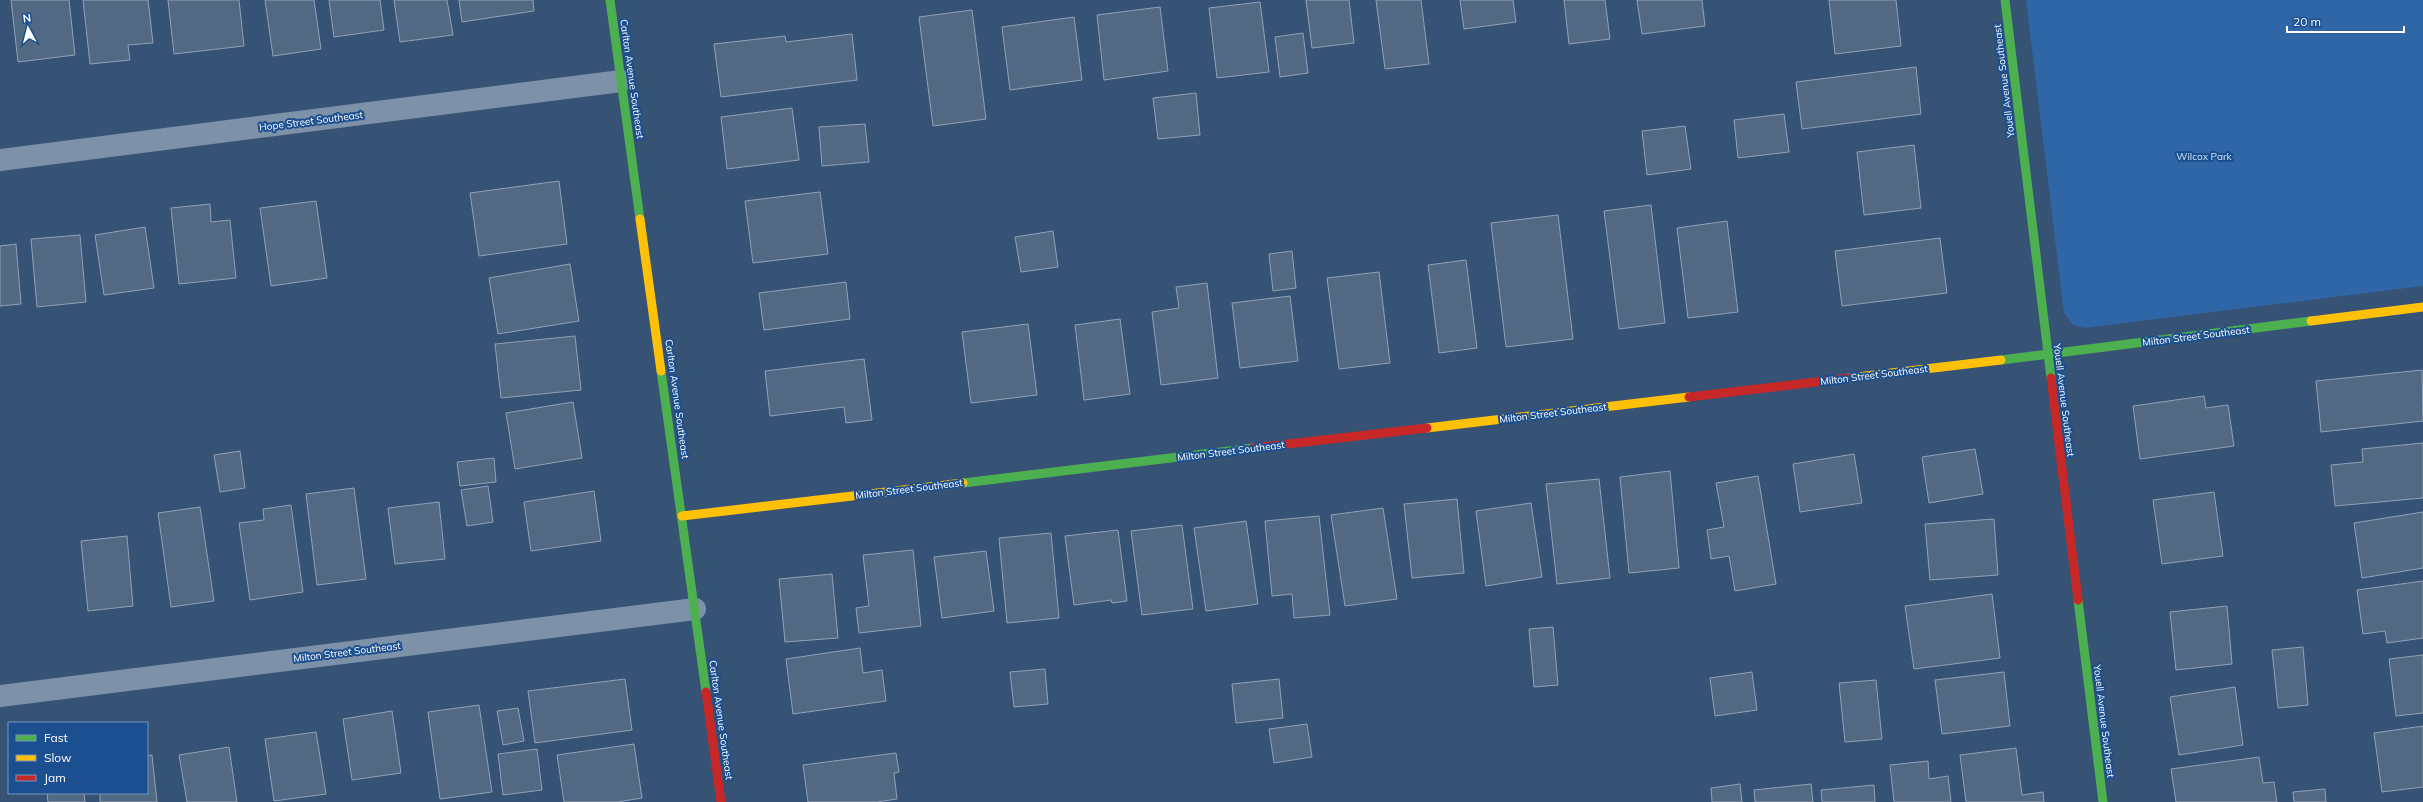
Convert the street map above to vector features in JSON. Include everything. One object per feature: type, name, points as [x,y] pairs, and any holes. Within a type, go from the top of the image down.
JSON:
[{"type":"street","name":"Carlton Avenue Southeast","points":[[610,0],[721,802]]},
{"type":"street","name":"Youell Avenue Southeast","points":[[2005,0],[2047,355],[2103,802]]},
{"type":"street","name":"Hope Street Southeast","points":[[0,160],[621,82]]},
{"type":"street","name":"Milton Street Southeast","points":[[682,516],[2047,355],[2423,307]]},
{"type":"street","name":"Milton Street Southeast","points":[[0,696],[695,609]]},
{"type":"green space","name":"Wilcox Park","points":[[2026,0],[2423,0],[2423,286],[2085,328],[2073,325],[2064,313]]},
{"type":"building","points":[[11,0],[69,0],[75,55],[18,62]]},
{"type":"building","points":[[83,0],[148,0],[153,43],[128,45],[130,60],[90,64]]},
{"type":"building","points":[[168,0],[239,0],[244,46],[174,54]]},
{"type":"building","points":[[265,0],[314,0],[321,49],[273,56]]},
{"type":"building","points":[[329,0],[380,0],[384,30],[334,37]]},
{"type":"building","points":[[394,0],[447,0],[453,35],[400,42]]},
{"type":"building","points":[[459,0],[533,0],[534,11],[462,22]]},
{"type":"building","points":[[1306,0],[1349,0],[1354,43],[1312,48]]},
{"type":"building","points":[[1376,0],[1421,0],[1429,64],[1385,69]]},
{"type":"building","points":[[1460,0],[1513,0],[1516,22],[1464,29]]},
{"type":"building","points":[[1564,0],[1605,0],[1610,39],[1569,44]]},
{"type":"building","points":[[1637,0],[1702,0],[1705,26],[1642,34]]},
{"type":"building","points":[[1829,0],[1896,0],[1901,46],[1835,54]]},
{"type":"building","points":[[1260,2],[1269,72],[1217,78],[1209,8]]},
{"type":"building","points":[[1160,7],[1168,71],[1104,80],[1097,15]]},
{"type":"building","points":[[972,10],[986,119],[933,126],[919,17]]},
{"type":"building","points":[[1074,17],[1082,80],[1010,90],[1002,27]]},
{"type":"building","points":[[1303,33],[1308,73],[1280,77],[1275,37]]},
{"type":"building","points":[[852,34],[857,80],[721,97],[714,44],[785,36],[786,42]]},
{"type":"building","points":[[1916,67],[1921,114],[1802,129],[1796,82]]},
{"type":"building","points":[[1196,93],[1200,135],[1158,139],[1153,98]]},
{"type":"building","points":[[792,108],[799,160],[727,169],[721,117]]},
{"type":"building","points":[[1784,114],[1789,152],[1738,158],[1734,120]]},
{"type":"building","points":[[865,124],[869,162],[822,166],[819,127]]},
{"type":"building","points":[[1685,126],[1691,169],[1647,175],[1642,131]]},
{"type":"building","points":[[1914,145],[1921,208],[1864,215],[1857,152]]},
{"type":"building","points":[[559,181],[567,244],[479,256],[470,193]]},
{"type":"building","points":[[820,192],[828,254],[753,263],[745,201]]},
{"type":"building","points":[[316,201],[327,278],[271,286],[260,208]]},
{"type":"building","points":[[210,204],[211,222],[230,220],[236,278],[179,284],[171,208]]},
{"type":"building","points":[[1651,205],[1665,323],[1619,329],[1604,211]]},
{"type":"building","points":[[1558,215],[1573,339],[1506,347],[1491,223]]},
{"type":"building","points":[[1727,221],[1738,312],[1688,318],[1677,228]]},
{"type":"building","points":[[145,227],[154,288],[104,295],[95,235]]},
{"type":"building","points":[[1053,231],[1058,267],[1021,272],[1015,237]]},
{"type":"building","points":[[80,235],[86,302],[37,307],[31,239]]},
{"type":"building","points":[[1940,238],[1947,293],[1842,306],[1835,251]]},
{"type":"building","points":[[16,244],[21,304],[0,306],[0,246]]},
{"type":"building","points":[[1292,251],[1296,288],[1273,291],[1269,254]]},
{"type":"building","points":[[1466,260],[1477,348],[1439,353],[1428,265]]},
{"type":"building","points":[[570,264],[579,321],[498,334],[489,278]]},
{"type":"building","points":[[1379,272],[1390,363],[1339,369],[1327,278]]},
{"type":"building","points":[[846,282],[850,319],[764,330],[759,293]]},
{"type":"building","points":[[1207,283],[1218,378],[1161,385],[1152,312],[1179,308],[1176,287]]},
{"type":"building","points":[[1290,296],[1298,361],[1240,368],[1232,303]]},
{"type":"building","points":[[1120,319],[1130,394],[1084,400],[1075,325]]},
{"type":"building","points":[[1028,324],[1037,395],[971,403],[962,332]]},
{"type":"building","points":[[575,336],[581,390],[501,398],[495,344]]},
{"type":"building","points":[[864,359],[872,420],[846,423],[844,407],[770,416],[765,371]]},
{"type":"building","points":[[2422,370],[2423,421],[2321,432],[2316,381]]},
{"type":"building","points":[[2204,396],[2206,408],[2228,405],[2234,446],[2140,459],[2133,406]]},
{"type":"building","points":[[573,402],[582,458],[515,469],[506,413]]},
{"type":"building","points":[[2423,443],[2423,498],[2335,506],[2331,465],[2363,462],[2362,449]]},
{"type":"building","points":[[1975,449],[1983,494],[1929,503],[1922,457]]},
{"type":"building","points":[[240,451],[245,488],[220,492],[214,455]]},
{"type":"building","points":[[1854,454],[1862,503],[1800,512],[1793,464]]},
{"type":"building","points":[[494,458],[496,482],[460,486],[457,462]]},
{"type":"building","points":[[1670,471],[1679,568],[1629,573],[1620,477]]},
{"type":"building","points":[[1758,476],[1776,584],[1735,591],[1729,556],[1711,559],[1707,530],[1724,527],[1716,483]]},
{"type":"building","points":[[1599,479],[1610,578],[1557,584],[1546,484]]},
{"type":"building","points":[[488,486],[493,522],[467,526],[461,490]]},
{"type":"building","points":[[354,488],[366,579],[317,585],[306,494]]},
{"type":"building","points":[[594,491],[601,541],[531,551],[524,502]]},
{"type":"building","points":[[2214,492],[2223,556],[2162,564],[2153,500]]},
{"type":"building","points":[[1457,499],[1464,573],[1412,578],[1404,504]]},
{"type":"building","points":[[439,502],[445,559],[395,564],[388,508]]},
{"type":"building","points":[[1531,503],[1542,577],[1486,586],[1476,511]]},
{"type":"building","points":[[291,505],[303,592],[250,600],[239,523],[264,520],[263,509]]},
{"type":"building","points":[[200,507],[214,601],[171,607],[158,513]]},
{"type":"building","points":[[1383,508],[1397,599],[1345,606],[1331,515]]},
{"type":"building","points":[[2423,512],[2423,568],[2362,578],[2354,523]]},
{"type":"building","points":[[1319,516],[1330,615],[1294,618],[1292,594],[1272,596],[1265,521]]},
{"type":"building","points":[[1994,519],[1998,575],[1930,580],[1925,524]]},
{"type":"building","points":[[1246,521],[1258,604],[1206,611],[1194,528]]},
{"type":"building","points":[[1182,525],[1193,609],[1142,615],[1131,531]]},
{"type":"building","points":[[1118,530],[1127,601],[1112,603],[1111,600],[1074,605],[1065,536]]},
{"type":"building","points":[[1051,533],[1059,618],[1007,623],[999,538]]},
{"type":"building","points":[[127,536],[133,606],[88,611],[81,541]]},
{"type":"building","points":[[913,550],[921,626],[859,633],[856,608],[869,606],[863,555]]},
{"type":"building","points":[[986,551],[994,611],[942,618],[934,557]]},
{"type":"building","points":[[832,574],[838,638],[785,642],[779,579]]},
{"type":"building","points":[[2423,581],[2423,638],[2387,643],[2385,631],[2363,634],[2357,590]]},
{"type":"building","points":[[1992,594],[2000,658],[1914,669],[1905,606]]},
{"type":"building","points":[[2227,606],[2232,664],[2176,670],[2170,612]]},
{"type":"building","points":[[1553,627],[1558,685],[1534,687],[1529,629]]},
{"type":"building","points":[[2303,647],[2308,705],[2278,708],[2272,650]]},
{"type":"building","points":[[860,648],[863,673],[882,670],[886,701],[793,714],[786,659]]},
{"type":"building","points":[[2423,655],[2423,713],[2396,716],[2389,659]]},
{"type":"building","points":[[1045,669],[1048,704],[1014,707],[1010,672]]},
{"type":"building","points":[[1752,672],[1757,710],[1715,716],[1710,678]]},
{"type":"building","points":[[2004,672],[2010,726],[1942,734],[1935,680]]},
{"type":"building","points":[[625,679],[632,730],[535,743],[528,691]]},
{"type":"building","points":[[1279,679],[1283,718],[1236,723],[1232,684]]},
{"type":"building","points":[[1876,680],[1882,739],[1845,742],[1839,683]]},
{"type":"building","points":[[2235,687],[2243,745],[2179,755],[2170,697]]},
{"type":"building","points":[[479,705],[492,792],[440,799],[428,712]]},
{"type":"building","points":[[518,708],[524,741],[503,745],[497,711]]},
{"type":"building","points":[[392,711],[401,773],[352,780],[343,719]]},
{"type":"building","points":[[1307,724],[1312,757],[1274,763],[1269,729]]},
{"type":"building","points":[[2423,726],[2423,787],[2382,792],[2374,733]]},
{"type":"building","points":[[316,732],[326,794],[274,801],[265,739]]},
{"type":"building","points":[[634,744],[642,798],[617,802],[564,802],[557,755]]},
{"type":"building","points":[[229,747],[237,802],[187,802],[179,755]]},
{"type":"building","points":[[2016,748],[2022,795],[2043,792],[2044,802],[1966,802],[1960,755]]},
{"type":"building","points":[[537,749],[542,790],[503,795],[498,754]]},
{"type":"building","points":[[896,753],[899,772],[894,773],[897,799],[877,802],[808,802],[803,765]]},
{"type":"building","points":[[152,755],[157,802],[100,802],[100,794],[148,794],[148,756]]},
{"type":"building","points":[[2259,757],[2263,783],[2274,782],[2277,802],[2176,802],[2171,769]]},
{"type":"building","points":[[1928,761],[1929,779],[1948,776],[1951,802],[1894,802],[1890,765]]},
{"type":"building","points":[[1740,784],[1742,802],[1712,802],[1711,788]]},
{"type":"building","points":[[1811,784],[1813,802],[1755,802],[1754,790]]},
{"type":"building","points":[[1874,785],[1875,802],[1822,802],[1821,790]]},
{"type":"building","points":[[2325,789],[2326,802],[2294,802],[2293,792]]},
{"type":"building","points":[[47,794],[84,794],[85,802],[48,802]]},
{"type":"traffic: fast","points":[[610,0],[640,219]]},
{"type":"traffic: fast","points":[[2005,0],[2051,378]]},
{"type":"traffic: fast","points":[[2001,360],[2311,321]]},
{"type":"traffic: fast","points":[[661,371],[706,692]]},
{"type":"traffic: fast","points":[[963,483],[1253,448]]},
{"type":"traffic: fast","points":[[2078,600],[2103,802]]},
{"type":"traffic: slow","points":[[640,219],[661,371]]},
{"type":"traffic: slow","points":[[2311,321],[2423,307]]},
{"type":"traffic: slow","points":[[1849,378],[2001,360]]},
{"type":"traffic: slow","points":[[1427,428],[1689,397]]},
{"type":"traffic: slow","points":[[682,516],[963,483]]},
{"type":"traffic: jam","points":[[1689,397],[1849,378]]},
{"type":"traffic: jam","points":[[2051,378],[2078,600]]},
{"type":"traffic: jam","points":[[1253,448],[1427,428]]},
{"type":"traffic: jam","points":[[706,692],[721,802]]}]
